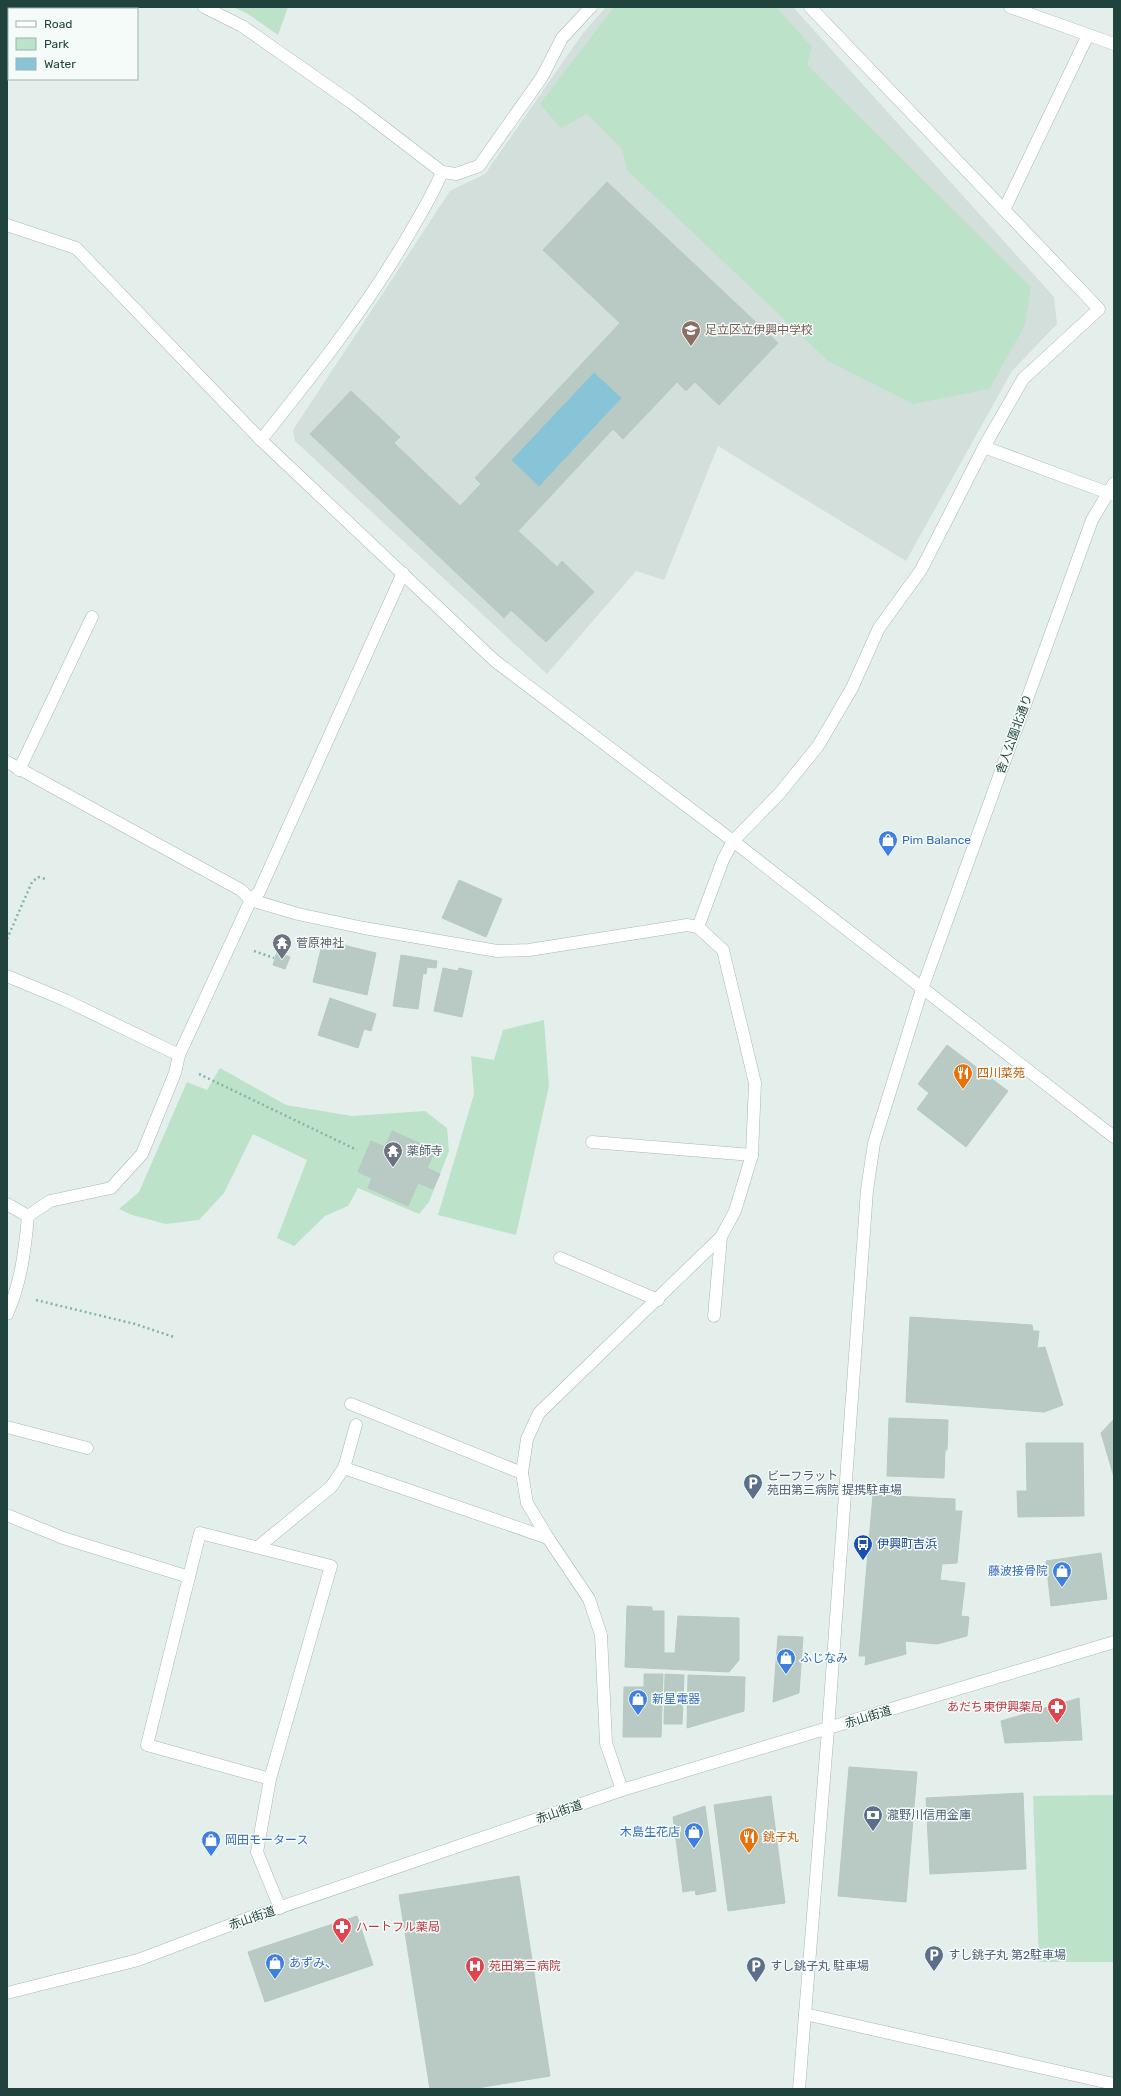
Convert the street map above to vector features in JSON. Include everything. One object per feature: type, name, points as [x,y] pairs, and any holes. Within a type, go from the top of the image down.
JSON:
[{"type":"street","points":[[204,7],[242,26],[352,103],[442,172],[456,174],[479,166],[542,77],[562,38],[591,7]]},
{"type":"street","points":[[698,928],[723,860],[734,841],[779,794],[818,746],[852,688],[879,628],[921,570],[984,448],[1023,379],[1099,309],[810,7]]},
{"type":"street","points":[[1010,7],[1114,44]]},
{"type":"street","points":[[1004,210],[1088,35]]},
{"type":"street","points":[[262,440],[327,358],[382,280],[434,193],[442,172]]},
{"type":"street","points":[[7,225],[76,248],[262,440],[495,661],[734,841],[922,989],[1114,1137]]},
{"type":"street","points":[[984,448],[1112,490]]},
{"type":"street","name":"舎人公園北通り","points":[[799,2089],[828,1729],[867,1190],[874,1143],[922,989],[1092,520],[1112,490]]},
{"type":"street","points":[[28,1216],[50,1201],[111,1188],[142,1154],[175,1073],[178,1059],[251,900],[259,892],[403,573]]},
{"type":"street","points":[[19,770],[92,617]]},
{"type":"street","points":[[7,762],[19,770],[241,890],[251,900],[298,914],[357,927],[497,951],[529,950],[687,925],[698,928],[723,950],[754,1083],[752,1155],[735,1211],[721,1237],[658,1300],[540,1413],[527,1439],[522,1473],[527,1504],[589,1599],[601,1635],[606,1743],[622,1790]]},
{"type":"street","points":[[7,976],[65,1000],[178,1059]]},
{"type":"street","points":[[592,1142],[752,1155]]},
{"type":"street","points":[[7,1204],[28,1216]]},
{"type":"street","points":[[7,1314],[16,1295],[25,1250],[28,1216]]},
{"type":"street","points":[[714,1316],[721,1237]]},
{"type":"street","points":[[560,1258],[658,1300]]},
{"type":"street","points":[[351,1404],[522,1473]]},
{"type":"street","points":[[258,1547],[309,1503],[331,1487],[344,1468],[356,1425]]},
{"type":"street","points":[[7,1427],[87,1448]]},
{"type":"street","points":[[344,1468],[548,1538]]},
{"type":"street","points":[[7,1515],[63,1538],[189,1577]]},
{"type":"street","points":[[270,1779],[147,1745],[200,1533],[331,1566],[270,1779],[257,1852],[280,1908]]},
{"type":"street","name":"赤山街道","points":[[7,1993],[138,1960],[280,1908],[622,1790],[1114,1642]]},
{"type":"street","points":[[805,2014],[1114,2084]]},
{"type":"path","points":[[7,939],[32,882],[38,876],[46,879]]},
{"type":"path","points":[[178,1059],[357,1150]]},
{"type":"path","points":[[16,1295],[135,1324],[174,1338]]},
{"type":"shaded area","name":"足立区立伊興中学校","points":[[606,7],[793,7],[1054,297],[1057,324],[1012,371],[906,561],[718,446],[664,580],[636,571],[547,674],[295,441],[293,430],[450,191],[485,174],[583,33]]},
{"type":"green space","points":[[233,7],[288,7],[278,35],[248,14]]},
{"type":"green space","points":[[614,7],[776,7],[812,47],[807,65],[1031,287],[1025,325],[989,389],[913,404],[828,361],[627,170],[622,149],[587,114],[561,128],[540,104]]},
{"type":"green space","points":[[544,1020],[549,1086],[516,1235],[438,1215],[474,1094],[471,1056],[494,1060],[503,1030]]},
{"type":"green space","points":[[220,1068],[286,1105],[352,1116],[425,1111],[447,1128],[449,1151],[429,1202],[419,1214],[358,1188],[348,1206],[325,1216],[294,1246],[277,1238],[307,1160],[253,1134],[224,1193],[199,1220],[166,1224],[132,1215],[119,1209],[139,1192],[187,1082],[207,1090]]},
{"type":"green space","points":[[1114,1795],[1114,1962],[1039,1962],[1033,1796]]},
{"type":"water","points":[[594,372],[622,398],[539,487],[511,460]]},
{"type":"building","points":[[607,182],[778,343],[719,405],[695,382],[686,391],[677,382],[623,439],[613,429],[518,531],[557,567],[562,561],[594,592],[546,642],[511,610],[504,618],[310,434],[351,391],[400,437],[394,443],[460,506],[481,484],[475,478],[620,323],[543,250]],"holes":[[[594,372],[622,398],[539,487],[511,460]]]},
{"type":"building","points":[[459,880],[502,899],[486,937],[442,918]]},
{"type":"building","points":[[335,943],[376,953],[367,995],[313,982],[321,949],[333,951]]},
{"type":"building","points":[[277,952],[290,957],[285,969],[273,965]]},
{"type":"building","points":[[401,955],[437,961],[436,968],[427,967],[426,974],[423,973],[418,1009],[393,1006]]},
{"type":"building","points":[[443,968],[458,971],[459,968],[472,971],[462,1017],[434,1011]]},
{"type":"building","points":[[330,998],[376,1014],[371,1031],[364,1029],[358,1048],[318,1035]]},
{"type":"building","points":[[947,1045],[1008,1091],[966,1147],[917,1109],[929,1093],[918,1084]]},
{"type":"building","points":[[392,1131],[435,1150],[427,1168],[440,1174],[433,1189],[418,1183],[408,1206],[368,1188],[372,1178],[358,1172],[371,1141],[385,1147]]},
{"type":"building","points":[[910,1317],[1032,1325],[1033,1331],[1039,1331],[1037,1348],[1045,1347],[1063,1405],[1044,1412],[906,1402]]},
{"type":"building","points":[[889,1418],[948,1420],[944,1478],[887,1476]]},
{"type":"building","points":[[1114,1419],[1114,1477],[1101,1433]]},
{"type":"building","points":[[1026,1443],[1083,1443],[1084,1516],[1018,1517],[1017,1491],[1027,1491]]},
{"type":"building","points":[[873,1495],[955,1499],[955,1511],[962,1511],[957,1563],[942,1564],[940,1580],[965,1583],[961,1616],[969,1617],[967,1636],[937,1644],[905,1641],[906,1654],[865,1665],[866,1656],[859,1656]]},
{"type":"building","points":[[1101,1553],[1107,1599],[1051,1606],[1046,1561]]},
{"type":"building","points":[[627,1606],[652,1607],[652,1611],[664,1611],[664,1653],[675,1653],[678,1616],[739,1618],[739,1660],[729,1672],[625,1667]]},
{"type":"building","points":[[778,1636],[803,1637],[799,1693],[773,1702]]},
{"type":"building","points":[[644,1674],[663,1674],[661,1737],[623,1737],[624,1687],[644,1687]]},
{"type":"building","points":[[665,1674],[684,1675],[682,1724],[664,1724]]},
{"type":"building","points":[[688,1675],[745,1677],[744,1711],[687,1728]]},
{"type":"building","points":[[1079,1698],[1082,1740],[1005,1743],[1001,1721]]},
{"type":"building","points":[[849,1767],[917,1772],[906,1902],[838,1896]]},
{"type":"building","points":[[1023,1793],[1026,1869],[930,1874],[926,1798]]},
{"type":"building","name":"銚子丸","points":[[771,1796],[785,1903],[728,1911],[714,1805]]},
{"type":"building","points":[[705,1806],[716,1891],[696,1895],[695,1890],[683,1892],[673,1817]]},
{"type":"building","points":[[519,1876],[550,2076],[471,2089],[430,2089],[399,1895]]},
{"type":"building","points":[[357,1916],[373,1965],[265,2002],[248,1952]]},
{"type":"place","name":"足立区立伊興中学校","points":[[691,347]]},
{"type":"place","name":"Pim Balance","points":[[888,857]]},
{"type":"place","name":"菅原神社","points":[[282,960]]},
{"type":"place","name":"四川菜苑","points":[[963,1090]]},
{"type":"place","name":"薬師寺","points":[[393,1168]]},
{"type":"place","name":"ビーフラット 苑田第三病院 提携駐車場","points":[[753,1500]]},
{"type":"place","name":"伊興町吉浜","points":[[863,1561]]},
{"type":"place","name":"藤波接骨院","points":[[1062,1588]]},
{"type":"place","name":"ふじなみ","points":[[786,1675]]},
{"type":"place","name":"新星電器","points":[[638,1716]]},
{"type":"place","name":"あだち東伊興薬局","points":[[1057,1724]]},
{"type":"place","name":"瀧野川信用金庫","points":[[873,1832]]},
{"type":"place","name":"木島生花店","points":[[694,1849]]},
{"type":"place","name":"銚子丸","points":[[749,1854]]},
{"type":"place","name":"岡田モータース","points":[[211,1857]]},
{"type":"place","name":"ハートフル薬局","points":[[342,1944]]},
{"type":"place","name":"すし銚子丸 第2駐車場","points":[[934,1972]]},
{"type":"place","name":"あずみ、","points":[[275,1980]]},
{"type":"place","name":"苑田第三病院","points":[[475,1983]]},
{"type":"place","name":"すし銚子丸 駐車場","points":[[756,1983]]}]
